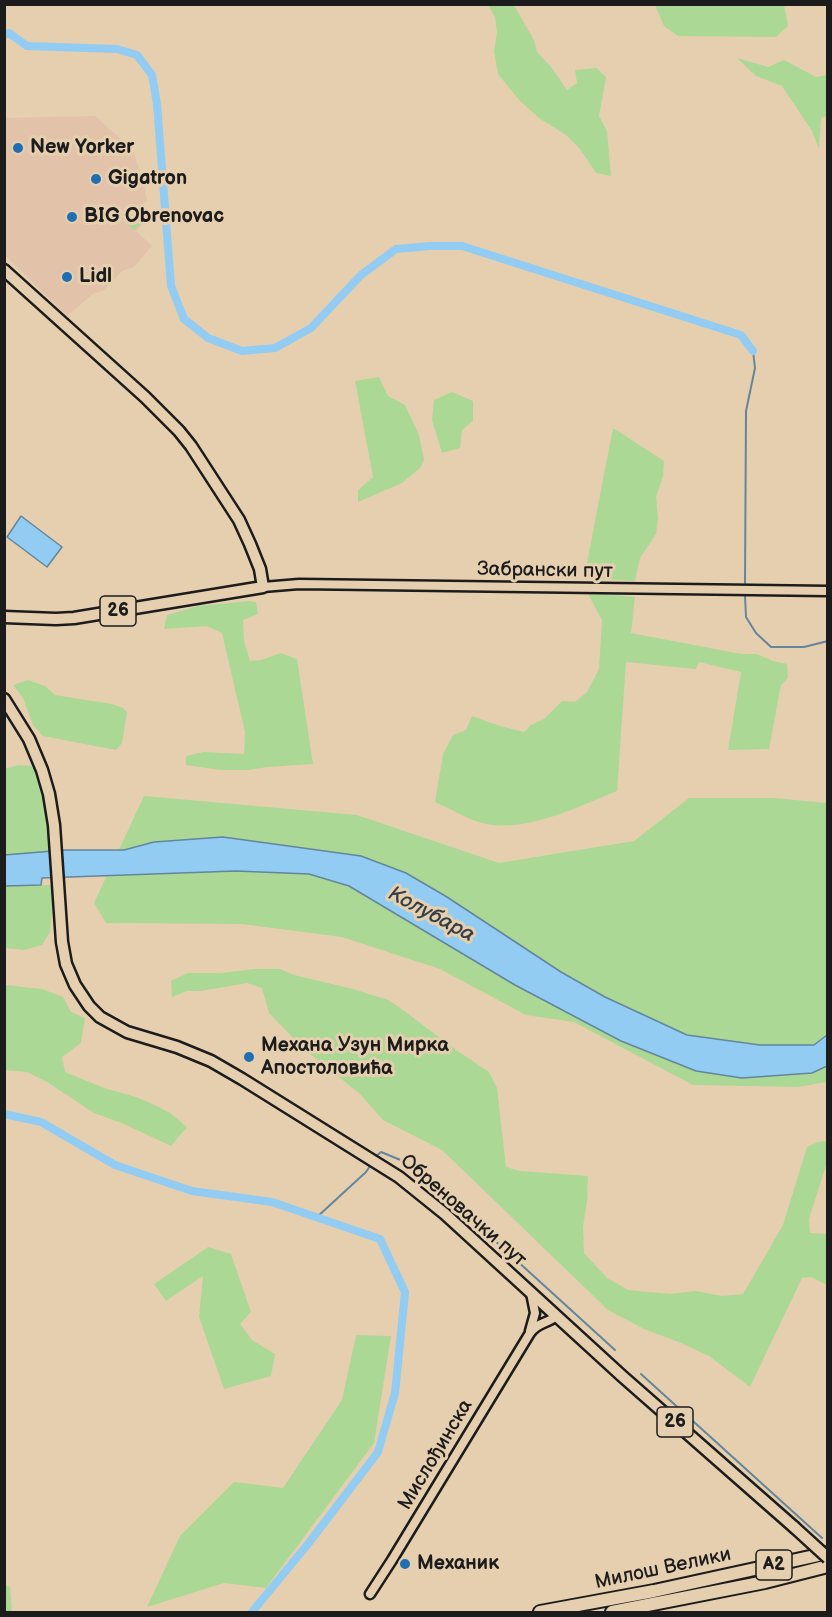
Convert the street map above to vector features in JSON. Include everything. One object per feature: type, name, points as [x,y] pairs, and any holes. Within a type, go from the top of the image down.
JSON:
[{"type":"highway","name":"Милош Велики","points":[[540,1612],[654,1591],[828,1553]]},
{"type":"highway","name":"Милош Велики","points":[[612,1612],[754,1584],[828,1566]]},
{"type":"main road","points":[[4,270],[145,396],[179,431],[238,520],[256,561],[263,587]]},
{"type":"main road","name":"26","points":[[4,617],[74,618],[263,587]]},
{"type":"main road","name":"Обреновачки пут","points":[[4,699],[22,726],[39,762],[47,787],[54,825],[61,937],[66,964],[75,985],[89,1006],[100,1017],[127,1032],[188,1051],[211,1061],[408,1183],[828,1558]]},
{"type":"street","name":"Забрански пут","points":[[263,587],[299,584],[828,591]]},
{"type":"street","name":"Мислођинска","points":[[530,1333],[535,1313],[531,1293]]},
{"type":"street","name":"Мислођинска","points":[[369,1594],[530,1333],[538,1324],[556,1316]]},
{"type":"shaded area","name":"BIG Obrenovac","points":[[95,116],[133,150],[147,200],[135,213],[145,222],[136,231],[152,246],[134,267],[122,271],[103,291],[94,293],[67,316],[5,255],[4,118]]},
{"type":"green space","points":[[488,5],[515,7],[534,40],[537,52],[552,68],[567,90],[577,83],[575,70],[596,68],[606,77],[599,116],[607,131],[611,176],[596,173],[580,149],[566,135],[539,118],[520,101],[498,74],[494,51],[497,32],[495,17]]},
{"type":"green space","points":[[655,5],[784,5],[788,26],[776,37],[678,36],[664,26]]},
{"type":"green space","points":[[737,58],[768,67],[784,60],[816,77],[827,75],[827,116],[821,118],[819,149],[812,131],[782,86],[756,76]]},
{"type":"green space","points":[[134,213],[143,222],[134,230],[125,222]]},
{"type":"green space","points":[[379,377],[388,396],[405,405],[419,435],[424,460],[420,468],[402,483],[358,502],[358,490],[373,477],[355,381]]},
{"type":"green space","points":[[452,392],[473,401],[473,421],[462,430],[460,448],[442,453],[432,420],[434,400]]},
{"type":"green space","points":[[613,428],[664,461],[663,476],[656,497],[658,518],[656,534],[640,558],[635,581],[584,578]]},
{"type":"green space","points":[[588,594],[635,597],[631,633],[741,654],[757,654],[787,664],[788,678],[781,685],[769,749],[728,750],[741,672],[699,662],[696,669],[626,662],[617,791],[553,816],[520,824],[487,824],[475,821],[435,802],[443,754],[453,735],[466,730],[472,716],[524,732],[531,725],[544,719],[562,701],[575,702],[587,692],[599,669],[602,620]]},
{"type":"green space","points":[[256,602],[258,614],[243,620],[244,641],[250,661],[281,653],[297,659],[313,764],[249,770],[221,770],[186,765],[186,756],[204,752],[244,754],[245,732],[222,633],[207,626],[164,629],[167,615],[198,606]]},
{"type":"green space","points":[[28,680],[45,686],[55,695],[112,704],[123,708],[127,712],[122,743],[116,750],[43,736],[33,725],[23,698],[13,685]]},
{"type":"green space","points":[[19,765],[32,766],[40,787],[50,851],[5,855],[4,769]]},
{"type":"green space","points":[[144,796],[357,815],[499,863],[634,841],[689,798],[774,798],[827,803],[827,1082],[798,1087],[693,1085],[574,1022],[526,1015],[440,969],[342,937],[242,924],[106,923],[94,903]]},
{"type":"green space","points":[[50,885],[54,888],[54,894],[50,932],[42,945],[24,950],[5,948],[4,886]]},
{"type":"green space","points":[[280,969],[294,975],[388,1000],[489,1072],[497,1088],[506,1167],[520,1171],[588,1176],[583,1227],[584,1253],[607,1278],[628,1290],[670,1294],[696,1291],[722,1296],[743,1294],[783,1225],[807,1147],[827,1141],[827,1162],[809,1219],[810,1233],[827,1234],[827,1285],[811,1277],[802,1278],[750,1387],[709,1356],[644,1329],[608,1310],[442,1150],[383,1120],[359,1093],[305,1050],[269,1013],[262,988],[247,983],[201,991],[187,991],[172,997],[171,981],[188,973],[222,973]]},
{"type":"green space","points":[[5,985],[42,989],[63,997],[71,1012],[85,1018],[81,1043],[62,1057],[65,1072],[104,1088],[136,1097],[170,1113],[187,1127],[171,1146],[94,1113],[47,1082],[27,1072],[5,1070]]},
{"type":"green space","points":[[208,1247],[231,1254],[251,1312],[240,1324],[252,1340],[275,1354],[271,1376],[224,1389],[199,1317],[203,1276],[166,1301],[154,1284]]},
{"type":"green space","points":[[356,1335],[391,1336],[374,1443],[266,1588],[224,1583],[147,1607],[180,1536],[234,1482],[283,1488],[342,1400]]},
{"type":"green space","points":[[5,1585],[10,1587],[12,1612],[5,1612]]},
{"type":"water","points":[[21,516],[62,547],[47,567],[7,537]]},
{"type":"water","name":"Колубара","points":[[223,837],[361,856],[406,873],[447,897],[561,972],[605,997],[687,1035],[760,1045],[814,1045],[827,1035],[827,1066],[812,1073],[742,1078],[696,1071],[621,1041],[515,985],[349,886],[309,874],[236,871],[42,878],[41,885],[5,886],[4,855],[65,850],[124,850],[154,842]]},
{"type":"waterway","points":[[4,35],[9,33],[27,46],[117,49],[137,55],[152,75],[157,104],[171,286],[184,319],[208,338],[242,351],[275,348],[311,328],[361,275],[396,249],[462,246],[741,335],[753,351]]},
{"type":"waterway","points":[[745,583],[746,411],[755,368],[753,351]]},
{"type":"waterway","points":[[745,596],[746,617],[756,633],[771,647],[804,647],[828,641]]},
{"type":"waterway","points":[[4,1114],[41,1122],[115,1165],[192,1191],[272,1202],[380,1239],[405,1292],[395,1393],[378,1452],[308,1544],[252,1612]]},
{"type":"waterway","points":[[374,1158],[381,1152],[403,1161],[449,1199],[615,1350]]},
{"type":"waterway","points":[[317,1217],[366,1172],[372,1163]]},
{"type":"waterway","points":[[641,1374],[822,1538]]},
{"type":"place","name":"New Yorker","points":[[18,148]]},
{"type":"place","name":"Gigatron","points":[[96,179]]},
{"type":"place","name":"BIG Obrenovac","points":[[72,217]]},
{"type":"place","name":"Lidl","points":[[67,277]]},
{"type":"place","name":"Механа Узун Мирка Апостоловића","points":[[249,1057]]},
{"type":"place","name":"Механик","points":[[405,1564]]}]
